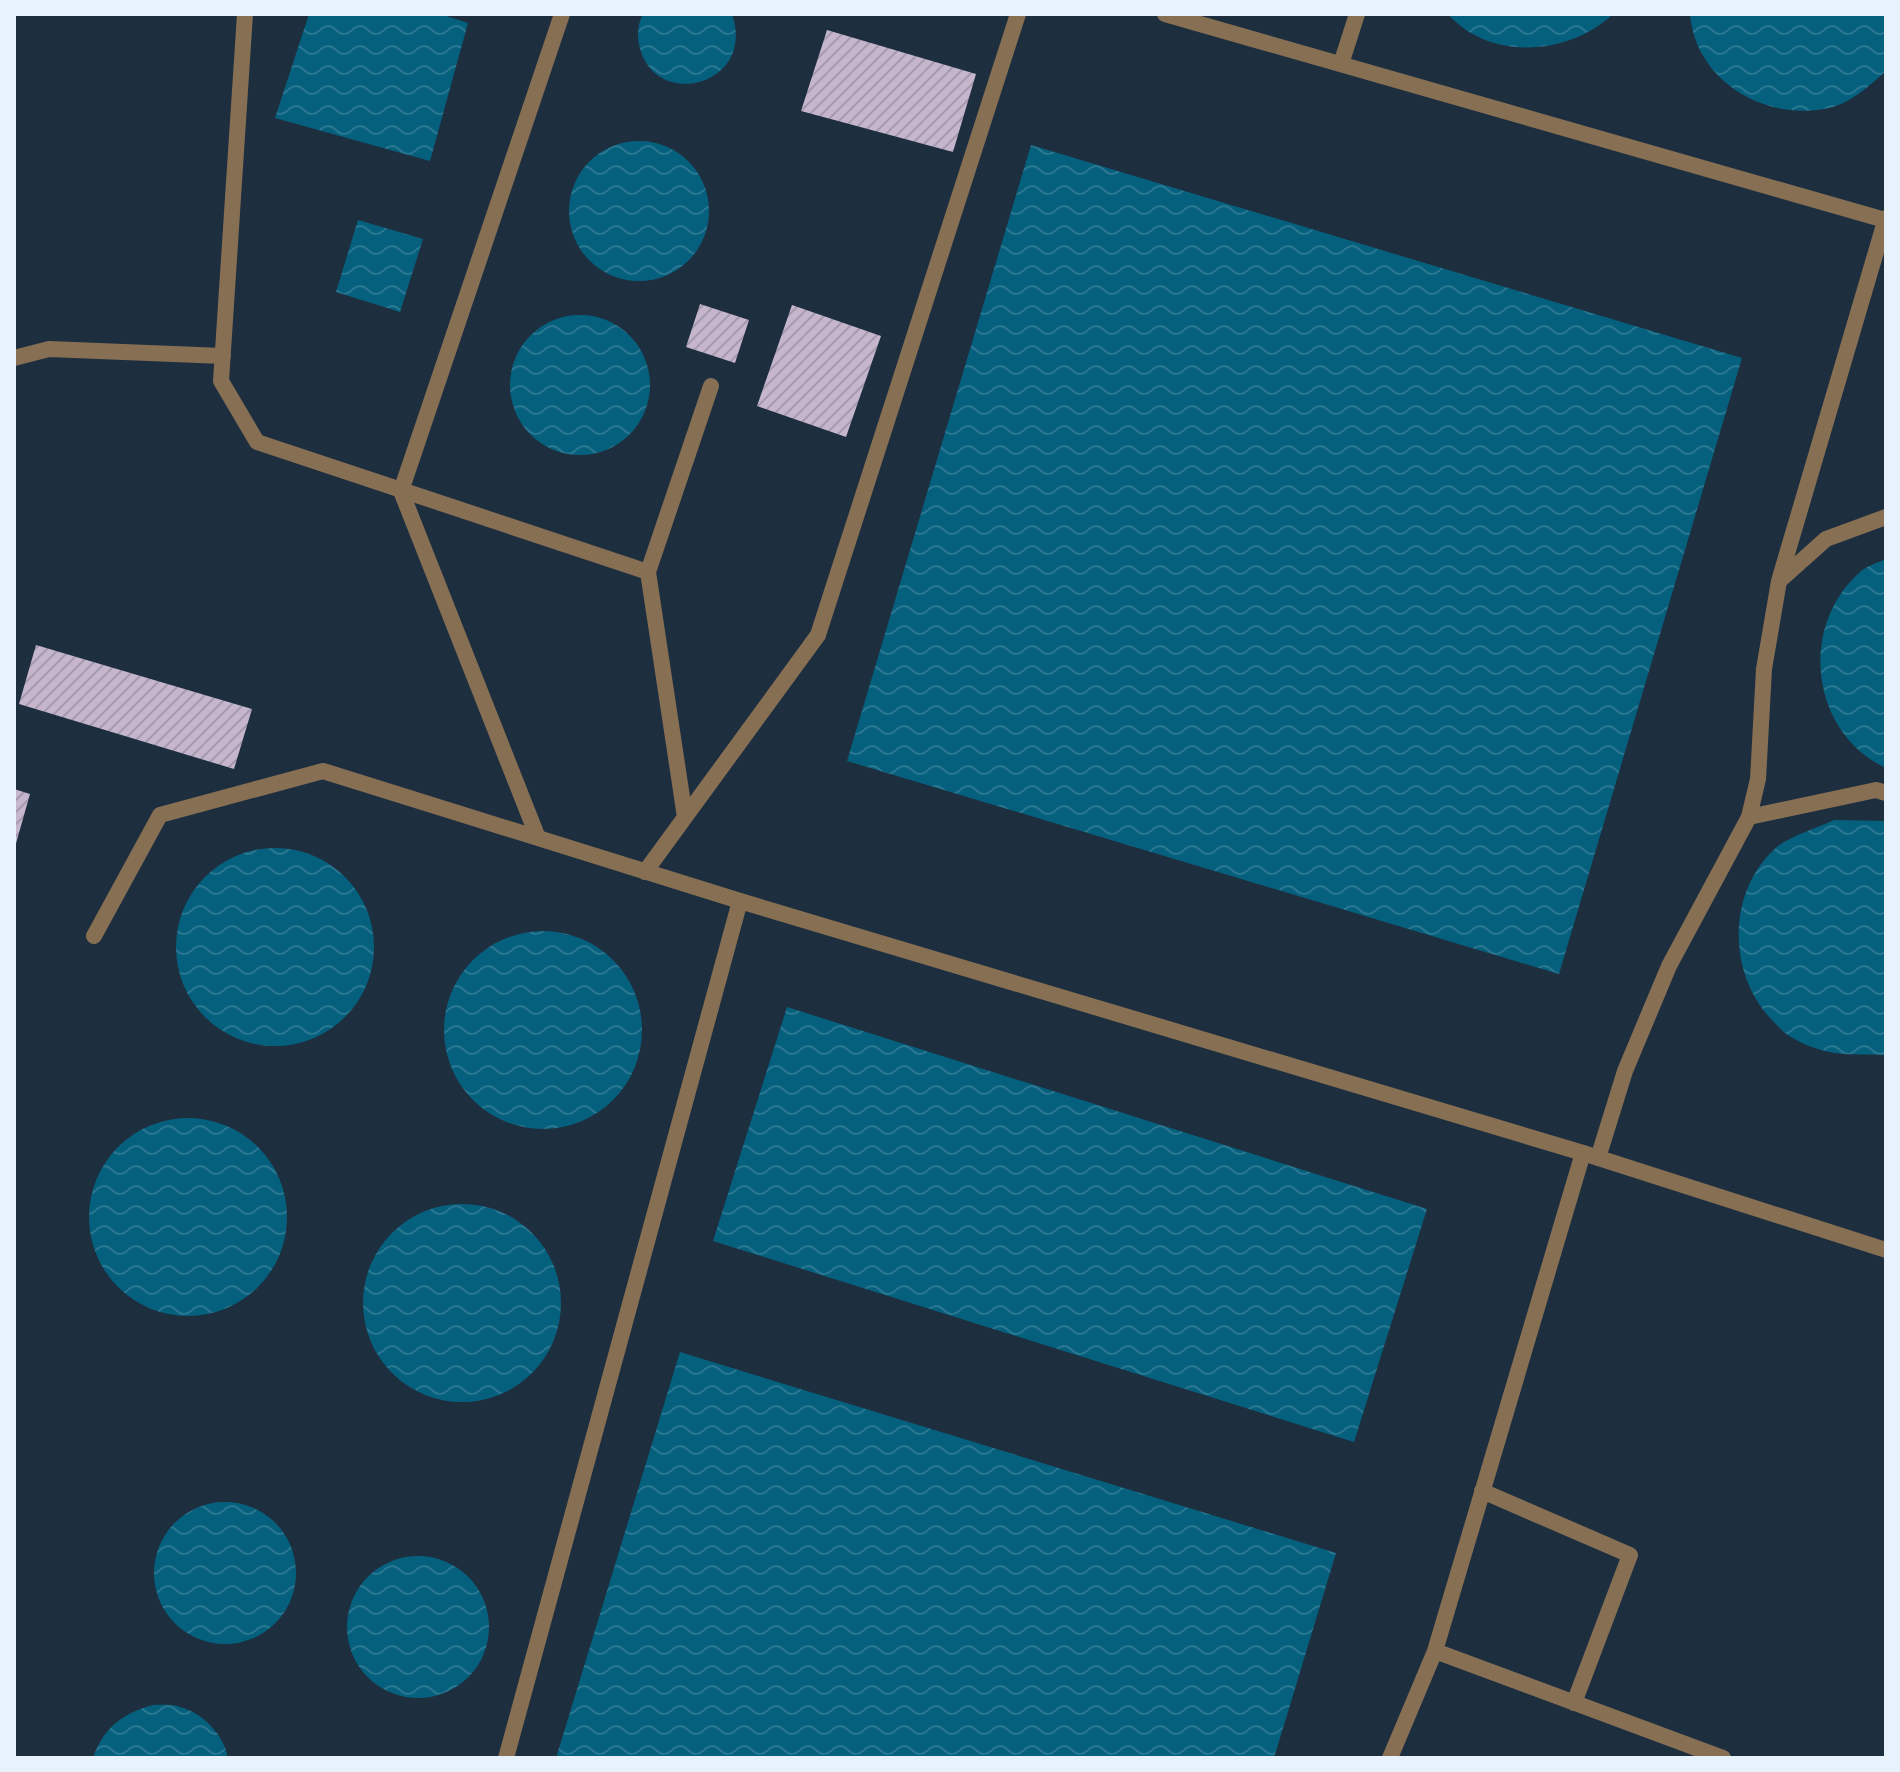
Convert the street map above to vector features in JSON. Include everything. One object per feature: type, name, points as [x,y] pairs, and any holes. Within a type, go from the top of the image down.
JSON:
[{"type":"lane","points":[[245,14],[221,381],[257,442],[648,572]]},
{"type":"lane","points":[[538,838],[401,491],[562,14]]},
{"type":"lane","points":[[645,872],[818,635],[1018,14]]},
{"type":"lane","points":[[1165,14],[1886,219],[1779,581],[1764,669],[1758,779],[1749,817],[1669,966],[1590,1156],[1482,1491],[1435,1651],[1390,1758]]},
{"type":"lane","points":[[1341,64],[1357,14]]},
{"type":"lane","points":[[14,358],[49,349],[223,356]]},
{"type":"lane","points":[[685,817],[648,572],[711,386]]},
{"type":"lane","points":[[1779,581],[1826,539],[1886,517]]},
{"type":"lane","points":[[94,936],[160,815],[323,771],[740,901],[1590,1156],[1886,1250]]},
{"type":"lane","points":[[1749,817],[1876,790],[1886,793]]},
{"type":"lane","points":[[506,1758],[740,901]]},
{"type":"lane","points":[[1482,1491],[1630,1555],[1574,1703]]},
{"type":"lane","points":[[1435,1651],[1723,1758]]},
{"type":"water","points":[[309,14],[440,14],[468,23],[430,161],[275,118]]},
{"type":"water","points":[[643,14],[732,14],[736,39],[730,59],[717,74],[700,82],[681,84],[663,78],[648,65],[639,44],[638,29]]},
{"type":"water","points":[[1448,14],[1613,14],[1575,38],[1553,45],[1530,47],[1507,46],[1485,40],[1465,29]]},
{"type":"water","points":[[1690,14],[1886,14],[1886,71],[1842,104],[1801,111],[1778,108],[1756,101],[1719,76],[1704,58]]},
{"type":"water","points":[[639,141],[666,147],[688,162],[703,184],[709,211],[703,238],[688,260],[666,275],[639,281],[612,275],[590,260],[575,238],[569,211],[575,184],[590,162],[612,147]]},
{"type":"water","points":[[1031,145],[1742,358],[1559,974],[847,761]]},
{"type":"water","points":[[358,220],[423,239],[400,312],[336,292]]},
{"type":"water","points":[[580,315],[607,320],[630,335],[645,358],[650,385],[645,412],[630,435],[607,450],[580,455],[553,450],[530,435],[515,412],[510,385],[515,358],[530,335],[553,320]]},
{"type":"water","points":[[1886,559],[1886,768],[1861,752],[1842,730],[1828,705],[1822,678],[1821,650],[1827,622],[1840,596],[1862,571]]},
{"type":"water","points":[[1834,820],[1886,821],[1885,1055],[1826,1051],[1788,1035],[1758,1002],[1747,980],[1741,957],[1741,909],[1749,885],[1761,864],[1784,842]]},
{"type":"water","points":[[275,848],[313,855],[345,877],[367,909],[374,947],[367,985],[345,1017],[313,1039],[275,1046],[237,1039],[205,1017],[183,985],[176,947],[183,909],[205,877],[237,855]]},
{"type":"water","points":[[543,931],[581,938],[613,960],[635,992],[642,1030],[635,1068],[613,1100],[581,1122],[543,1129],[505,1122],[473,1100],[451,1068],[444,1030],[451,992],[473,960],[505,938]]},
{"type":"water","points":[[787,1007],[1427,1209],[1354,1442],[713,1241]]},
{"type":"water","points":[[188,1118],[226,1125],[258,1147],[280,1179],[287,1217],[280,1255],[258,1287],[226,1309],[188,1316],[150,1309],[118,1287],[96,1255],[89,1217],[96,1179],[118,1147],[150,1125]]},
{"type":"water","points":[[462,1204],[500,1211],[532,1233],[554,1265],[561,1303],[554,1341],[532,1373],[500,1395],[462,1402],[424,1395],[392,1373],[370,1341],[363,1303],[370,1265],[392,1233],[424,1211]]},
{"type":"water","points":[[680,1352],[1336,1553],[1274,1758],[556,1758]]},
{"type":"water","points":[[225,1502],[252,1508],[275,1523],[290,1546],[296,1573],[290,1600],[275,1623],[252,1638],[225,1644],[198,1638],[175,1623],[160,1600],[154,1573],[160,1546],[175,1523],[198,1508]]},
{"type":"water","points":[[418,1556],[445,1562],[468,1577],[483,1600],[489,1627],[483,1654],[468,1677],[445,1692],[418,1698],[391,1692],[368,1677],[353,1654],[347,1627],[353,1600],[368,1577],[391,1562]]},
{"type":"water","points":[[153,1705],[177,1706],[197,1714],[217,1733],[228,1758],[93,1758],[108,1730],[132,1712]]},
{"type":"building","points":[[827,30],[976,74],[953,152],[801,111]]},
{"type":"building","points":[[700,304],[749,320],[735,363],[686,347]]},
{"type":"building","points":[[792,305],[881,336],[846,437],[757,406]]},
{"type":"building","points":[[36,645],[252,709],[234,769],[19,704]]},
{"type":"building","points":[[14,789],[30,794],[15,847],[14,847]]}]
